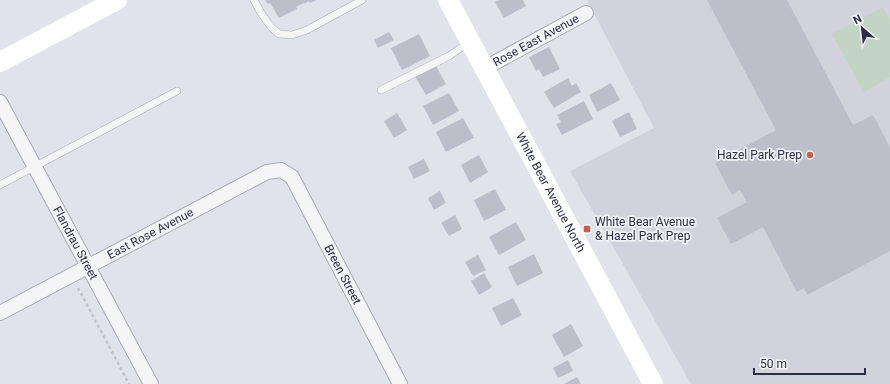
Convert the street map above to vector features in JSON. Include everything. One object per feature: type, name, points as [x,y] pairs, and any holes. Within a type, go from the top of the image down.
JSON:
[{"type":"main road","points":[[0,62],[117,0]]},
{"type":"main road","name":"White Bear Avenue North","points":[[448,0],[653,384]]},
{"type":"street","name":"Rose East Avenue","points":[[485,68],[586,13]]},
{"type":"street","name":"Flandrau Street","points":[[0,102],[151,384]]},
{"type":"street","name":"East Rose Avenue","points":[[0,313],[267,172],[281,170]]},
{"type":"street","name":"Breen Street","points":[[281,170],[292,177],[400,384]]},
{"type":"lane","points":[[254,0],[261,14],[271,27],[279,34],[292,35],[307,30],[362,0]]},
{"type":"lane","points":[[381,90],[449,56],[470,41]]},
{"type":"lane","points":[[0,185],[177,90]]},
{"type":"path","points":[[78,288],[129,384]]},
{"type":"shaded area","points":[[587,0],[890,0],[890,384],[691,384],[570,171],[654,128]]},
{"type":"green space","points":[[883,7],[890,20],[890,77],[864,92],[832,34]]},
{"type":"building","points":[[265,0],[317,0],[310,3],[309,1],[304,3],[296,7],[297,9],[279,18],[270,3],[268,4]]},
{"type":"building","points":[[500,0],[523,0],[526,6],[504,18],[495,2]]},
{"type":"building","name":"Hazel Park Prep","points":[[707,0],[787,0],[853,125],[873,115],[890,147],[890,251],[807,295],[804,288],[797,292],[763,227],[731,244],[717,218],[747,202],[740,190],[732,195],[715,163],[776,130]]},
{"type":"building","points":[[389,32],[394,40],[378,48],[374,40]]},
{"type":"building","points":[[419,34],[430,56],[402,70],[391,48]]},
{"type":"building","points":[[549,47],[560,69],[543,77],[539,69],[536,71],[529,57]]},
{"type":"building","points":[[435,64],[446,84],[426,95],[414,75]]},
{"type":"building","points":[[568,78],[572,86],[576,83],[581,92],[554,108],[544,92]]},
{"type":"building","points":[[611,83],[620,100],[597,112],[589,95]]},
{"type":"building","points":[[449,93],[459,111],[433,125],[423,106]]},
{"type":"building","points":[[584,101],[593,119],[562,135],[556,124],[561,122],[557,115]]},
{"type":"building","points":[[629,112],[637,129],[620,137],[612,121]]},
{"type":"building","points":[[397,113],[407,130],[394,138],[384,121]]},
{"type":"building","points":[[463,118],[474,138],[446,152],[436,132]]},
{"type":"building","points":[[479,155],[488,172],[470,183],[461,165]]},
{"type":"building","points":[[424,159],[430,171],[414,179],[408,167]]},
{"type":"building","points":[[495,189],[506,210],[484,221],[474,200]]},
{"type":"building","points":[[440,191],[446,203],[434,210],[428,198]]},
{"type":"building","points":[[455,215],[462,229],[449,236],[441,223]]},
{"type":"building","points":[[516,222],[526,240],[499,255],[489,237]]},
{"type":"building","points":[[534,254],[543,273],[517,286],[508,267]]},
{"type":"building","points":[[478,255],[486,270],[473,276],[465,262]]},
{"type":"building","points":[[484,273],[492,287],[479,295],[471,281]]},
{"type":"building","points":[[513,298],[522,315],[501,326],[492,308]]},
{"type":"building","points":[[571,324],[583,346],[564,357],[552,335]]},
{"type":"building","points":[[568,360],[573,371],[558,378],[553,368]]},
{"type":"building","points":[[577,377],[581,384],[564,384]]},
{"type":"place","name":"Hazel Park Prep","points":[[810,155]]},
{"type":"place","name":"White Bear Avenue & Hazel Park Prep","points":[[587,229]]}]
